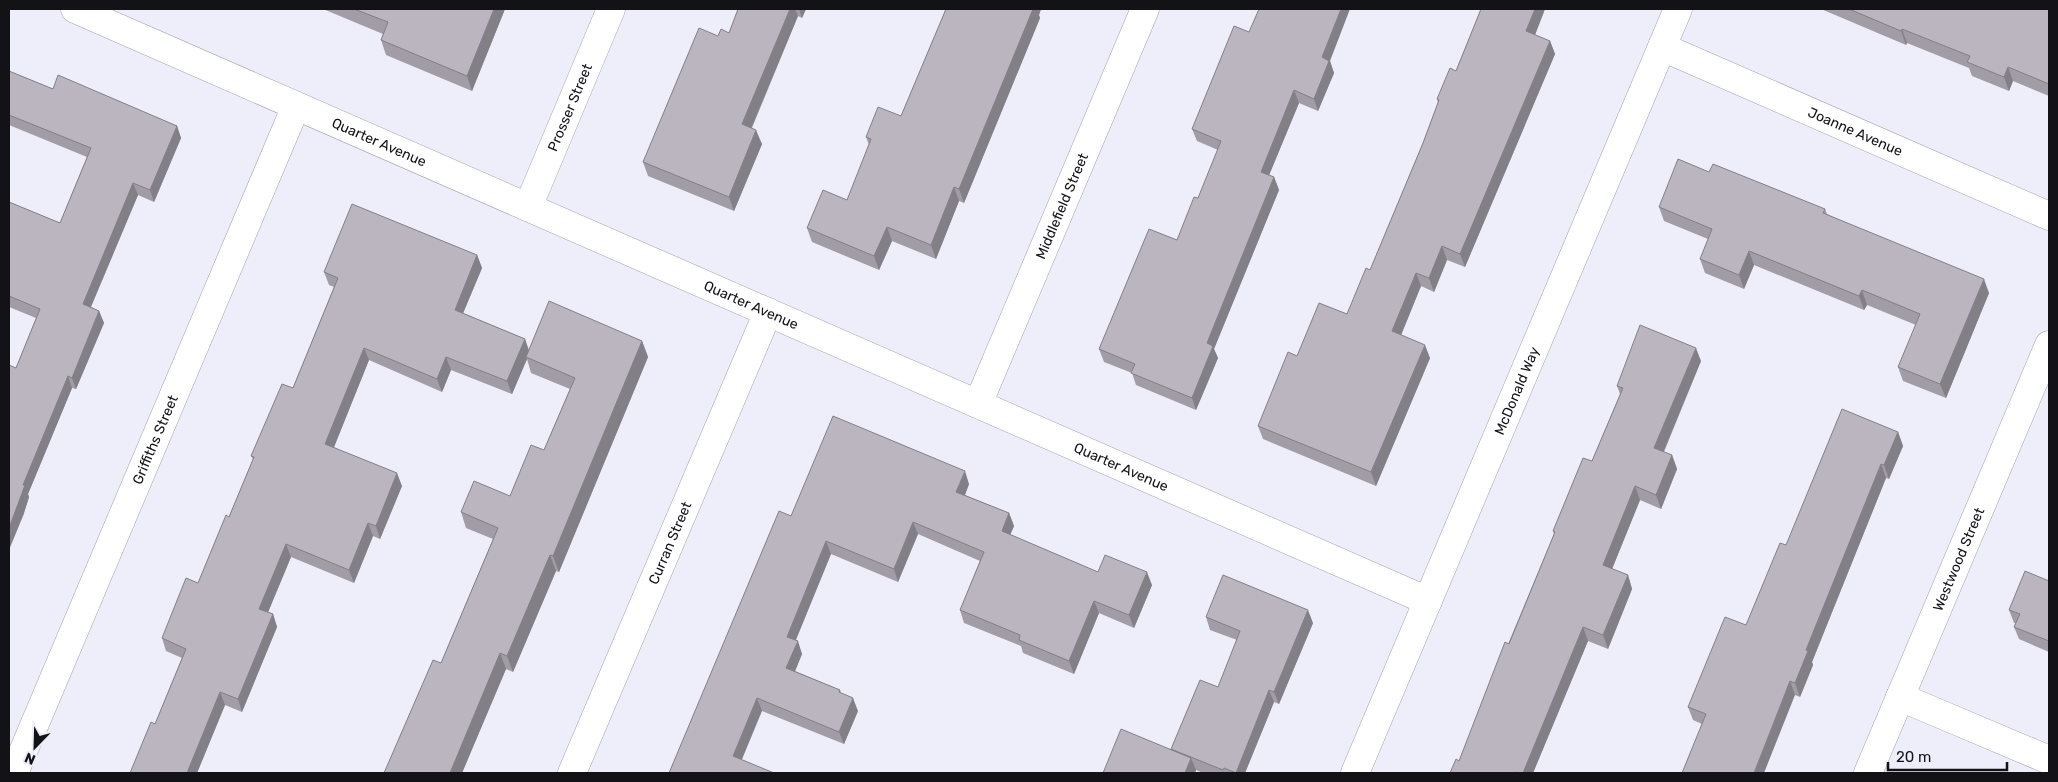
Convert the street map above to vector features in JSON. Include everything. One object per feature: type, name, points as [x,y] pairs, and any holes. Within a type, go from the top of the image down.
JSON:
[{"type":"street","name":"Quarter Avenue","points":[[75,9],[1428,600]]},
{"type":"street","name":"Prosser Street","points":[[528,207],[612,9]]},
{"type":"street","name":"Middlefield Street","points":[[978,404],[1145,9]]},
{"type":"street","name":"McDonald Way","points":[[1355,773],[1678,9]]},
{"type":"street","name":"Joanne Avenue","points":[[1662,47],[2049,216]]},
{"type":"street","name":"Griffiths Street","points":[[14,773],[296,106]]},
{"type":"street","name":"Curran Street","points":[[572,773],[768,312]]},
{"type":"street","name":"Westwood Street","points":[[1868,773],[2049,345]]},
{"type":"street","points":[[1900,697],[2049,760]]},
{"type":"building","points":[[354,9],[494,9],[467,76],[381,40],[388,22]]},
{"type":"building","points":[[738,9],[790,9],[742,124],[756,130],[729,197],[643,162],[699,28],[718,36],[721,29],[729,33]]},
{"type":"building","points":[[946,9],[1033,9],[959,189],[954,187],[931,245],[887,227],[874,256],[807,228],[823,190],[847,200],[871,139],[866,137],[878,107],[901,116]]},
{"type":"building","points":[[1259,9],[1341,9],[1322,57],[1329,61],[1314,99],[1294,90],[1261,172],[1274,177],[1207,343],[1213,346],[1192,398],[1131,373],[1135,364],[1099,349],[1149,229],[1177,240],[1194,197],[1198,198],[1221,141],[1192,129],[1234,26],[1249,32]]},
{"type":"building","points":[[1481,9],[1535,9],[1526,31],[1550,41],[1460,254],[1442,246],[1429,278],[1416,273],[1392,331],[1425,345],[1371,472],[1258,426],[1288,352],[1297,356],[1319,303],[1347,314],[1366,268],[1370,270],[1423,143],[1439,100],[1437,99],[1450,68],[1456,71]]},
{"type":"building","points":[[1849,9],[2049,9],[2049,84],[2008,67],[2004,77],[1967,62],[1970,56],[1902,29],[1901,31]]},
{"type":"building","points":[[9,71],[53,89],[58,75],[177,126],[150,190],[133,183],[83,304],[99,311],[72,378],[68,376],[23,485],[25,485],[9,528],[9,365],[16,368],[40,309],[9,296],[9,202],[60,223],[91,148],[9,115]]},
{"type":"building","points":[[1678,159],[1709,172],[1713,164],[1825,209],[1823,213],[1984,279],[1940,384],[1898,367],[1920,314],[1862,290],[1859,296],[1749,251],[1739,275],[1700,259],[1712,229],[1659,207]]},
{"type":"building","points":[[352,204],[477,255],[455,310],[525,339],[507,381],[446,357],[437,379],[364,348],[325,444],[397,473],[376,526],[368,523],[349,570],[286,544],[259,609],[273,614],[238,699],[220,692],[187,773],[130,773],[151,722],[155,724],[186,649],[162,638],[186,578],[198,583],[226,515],[229,517],[254,457],[251,456],[282,384],[293,388],[338,278],[324,272]]},
{"type":"building","points":[[549,301],[642,341],[553,556],[550,555],[507,656],[500,653],[450,773],[384,773],[433,660],[441,663],[498,528],[461,512],[474,481],[510,496],[531,445],[544,450],[575,378],[526,357]]},
{"type":"building","points":[[1640,325],[1696,348],[1654,448],[1672,455],[1656,495],[1635,486],[1603,565],[1628,575],[1603,635],[1583,627],[1523,773],[1450,773],[1456,759],[1459,761],[1505,642],[1509,644],[1583,458],[1592,461],[1623,388],[1617,386]]},
{"type":"building","points":[[1842,409],[1898,432],[1884,465],[1881,464],[1806,650],[1808,651],[1795,683],[1790,681],[1754,773],[1682,773],[1706,714],[1688,707],[1725,617],[1746,625],[1780,543],[1786,545]]},
{"type":"building","points":[[833,416],[965,471],[956,492],[1009,513],[1002,531],[1098,572],[1105,555],[1147,572],[1129,615],[1094,601],[1069,661],[1019,640],[1020,635],[960,610],[984,552],[913,522],[894,569],[826,541],[787,637],[798,641],[786,668],[840,690],[839,692],[853,698],[839,732],[757,698],[733,756],[774,773],[669,773],[779,511],[791,516]]},
{"type":"building","points":[[2025,571],[2049,581],[2049,641],[2014,627],[2020,614],[2009,610]]},
{"type":"building","points":[[1223,575],[1308,610],[1274,692],[1269,690],[1236,773],[1224,768],[1223,770],[1171,749],[1200,680],[1218,687],[1240,631],[1206,617]]},
{"type":"building","points":[[1121,729],[1191,758],[1185,773],[1103,773]]}]
